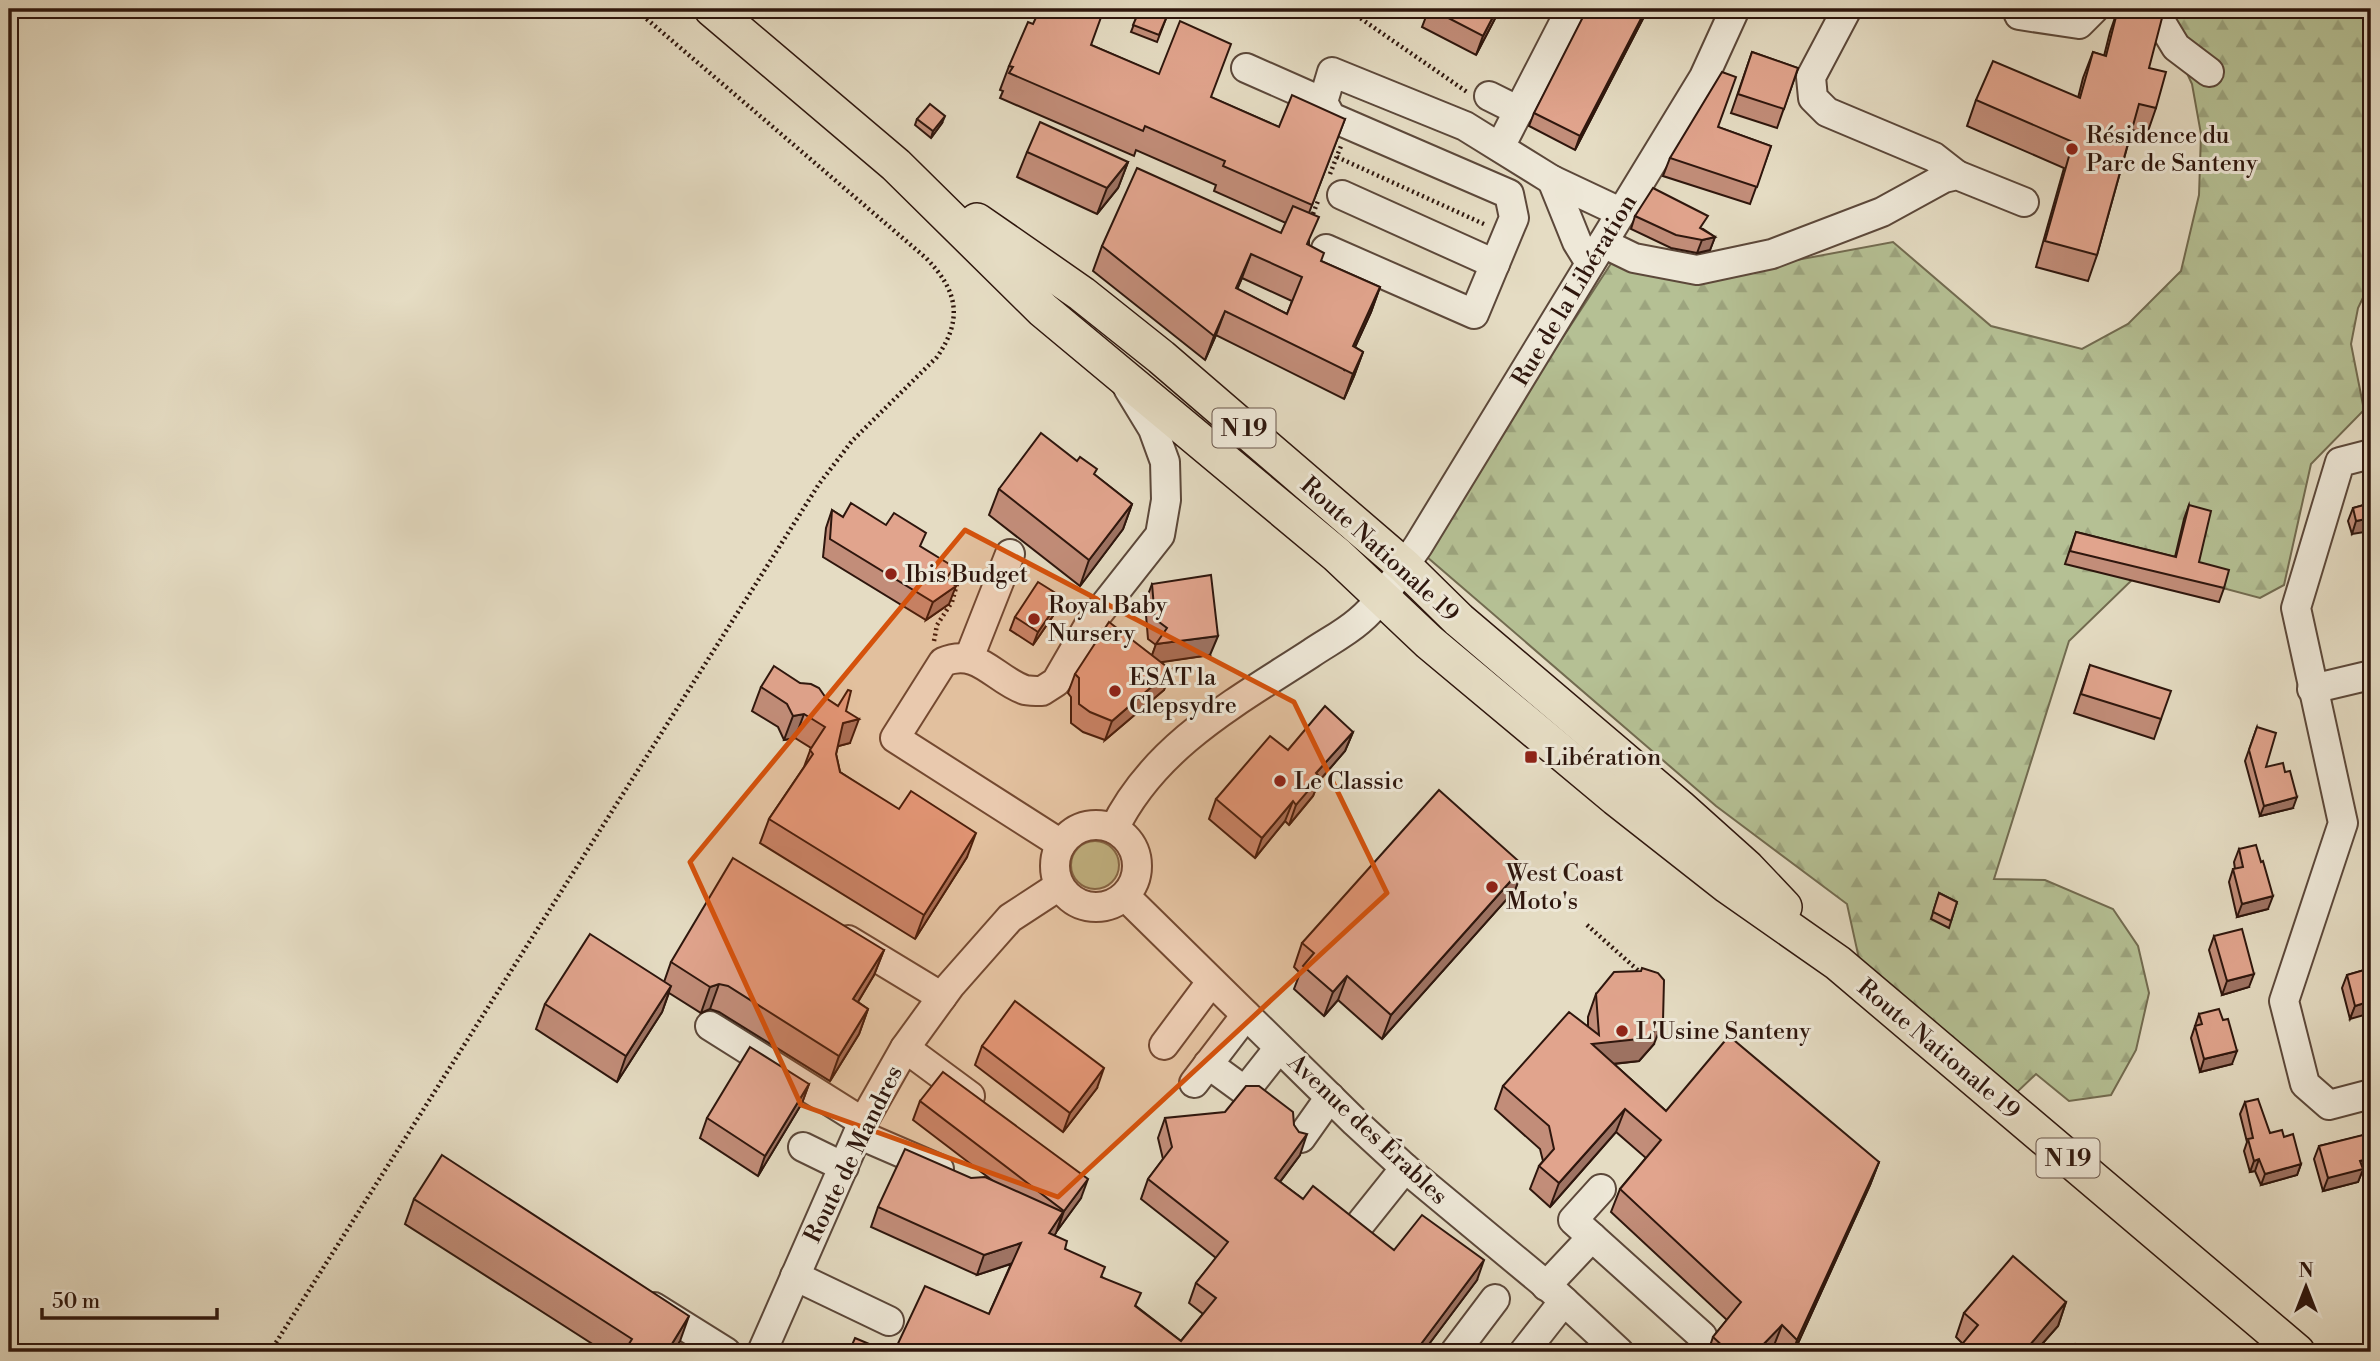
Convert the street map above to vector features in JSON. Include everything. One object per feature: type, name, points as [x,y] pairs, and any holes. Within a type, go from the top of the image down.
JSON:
[{"type":"main road","name":"Route Nationale 19","points":[[712,9],[896,165],[1043,310],[1337,555],[1429,642],[1616,798],[1728,886],[1838,963],[2297,1352]]},
{"type":"main road","name":"Route Nationale 19","points":[[896,165],[1082,293],[1161,357],[1404,566],[1459,620],[1747,868],[1838,963]]},
{"type":"street","points":[[1500,146],[1571,9]]},
{"type":"street","name":"Rue de la Libération","points":[[1404,566],[1704,76],[1735,9]]},
{"type":"street","points":[[1847,9],[1811,76],[1813,98],[1827,112],[1934,158],[1957,175],[2024,202]]},
{"type":"street","points":[[2019,15],[2079,24],[2094,9]]},
{"type":"street","points":[[2153,9],[2176,47],[2209,72]]},
{"type":"street","points":[[1245,68],[1323,102],[1331,117],[1509,194],[1514,218],[1474,314],[1326,249]]},
{"type":"street","points":[[1323,102],[1332,72],[1465,126],[1552,180],[1620,212]]},
{"type":"street","points":[[1489,96],[1519,111]]},
{"type":"street","points":[[1552,180],[1577,242],[1597,253],[1698,270],[1772,254],[1882,212],[1944,178],[1957,175]]},
{"type":"street","points":[[1330,191],[1495,264]]},
{"type":"street","points":[[1061,844],[894,738],[943,662],[956,656],[969,658],[1025,690],[1042,691],[1056,682],[1089,625],[1160,535],[1166,500],[1165,462],[1153,429],[1122,376]]},
{"type":"street","points":[[2371,454],[2340,462],[2296,608],[2343,823],[2284,1001],[2305,1084],[2329,1105],[2371,1094]]},
{"type":"street","points":[[969,658],[1010,554]]},
{"type":"street","points":[[1114,829],[1139,785],[1174,748],[1210,719],[1359,622],[1404,566]]},
{"type":"street","points":[[2312,689],[2371,675]]},
{"type":"street","points":[[1102,825],[1114,829],[1125,836],[1137,859],[1137,873],[1133,885],[1125,896],[1102,907],[1090,907],[1067,896],[1059,886],[1054,865],[1061,844],[1079,828],[1102,825]]},
{"type":"street","name":"Route de Mandres","points":[[762,1352],[861,1128],[905,1048],[942,997],[1010,918],[1059,886]]},
{"type":"street","name":"Avenue des Érables","points":[[1125,896],[1405,1168],[1555,1293],[1619,1352]]},
{"type":"street","points":[[821,924],[942,997]]},
{"type":"street","points":[[1164,1045],[1211,982]]},
{"type":"street","points":[[1245,1015],[1201,1074],[1245,1091],[1279,1048]]},
{"type":"street","points":[[710,1026],[861,1128],[958,1178]]},
{"type":"street","points":[[905,1048],[992,1112]]},
{"type":"street","points":[[1301,1138],[1330,1097]]},
{"type":"street","points":[[803,1147],[844,1167]]},
{"type":"street","points":[[1361,1223],[1405,1168]]},
{"type":"street","points":[[1601,1189],[1573,1220],[1702,1336]]},
{"type":"street","points":[[1524,1352],[1555,1293],[1592,1237]]},
{"type":"street","points":[[795,1276],[889,1321]]},
{"type":"street","points":[[627,1289],[726,1352]]},
{"type":"street","points":[[1455,1352],[1495,1300]]},
{"type":"path","points":[[270,1352],[820,484],[852,441],[937,357],[953,325],[951,292],[944,277],[926,258],[635,9]]},
{"type":"path","points":[[1347,9],[1470,94],[1489,96]]},
{"type":"path","points":[[1310,220],[1330,191],[1342,143]]},
{"type":"path","points":[[1337,157],[1508,234]]},
{"type":"path","points":[[932,649],[937,625],[952,602],[961,570]]},
{"type":"path","points":[[1587,925],[1643,975]]},
{"type":"highlighted area","points":[[965,530],[1294,702],[1387,893],[1058,1197],[801,1105],[690,862]]},
{"type":"green space","points":[[2157,9],[2371,9],[2371,281],[2358,308],[2351,344],[2364,410],[2311,464],[2284,585],[2260,598],[2189,579],[2136,576],[2069,641],[1994,879],[2045,880],[2113,909],[2138,946],[2149,993],[2136,1050],[2111,1095],[2069,1101],[2036,1074],[2014,1095],[1863,977],[1847,904],[1716,806],[1427,557],[1539,374],[1612,262],[1695,279],[1893,242],[1991,326],[2082,349],[2128,324],[2181,271],[2199,195],[2201,134],[2192,84]]},
{"type":"green space","points":[[1095,841],[1112,848],[1119,865],[1112,882],[1095,889],[1078,882],[1071,865],[1078,848]]},
{"type":"building","points":[[1040,9],[1104,9],[1091,45],[1159,74],[1180,21],[1231,44],[1211,97],[1279,127],[1292,95],[1345,119],[1312,205],[1223,166],[1225,161],[1145,126],[1143,131],[1009,73],[1013,67],[1009,66],[1028,22],[1033,24]]},
{"type":"building","points":[[1140,9],[1167,16],[1159,35],[1133,25]]},
{"type":"building","points":[[1431,9],[1497,9],[1483,36]]},
{"type":"building","points":[[1587,9],[1646,9],[1580,136],[1534,113]]},
{"type":"building","name":"Résidence du Parc de Santeny","points":[[2118,9],[2162,18],[2149,68],[2166,72],[2156,108],[2139,104],[2097,255],[2045,241],[2073,142],[1976,100],[1993,61],[2080,98],[2093,52],[2106,56]]},
{"type":"building","points":[[1752,52],[1798,68],[1784,109],[1738,94]]},
{"type":"building","points":[[1722,72],[1736,77],[1718,127],[1771,146],[1757,187],[1670,158]]},
{"type":"building","points":[[930,104],[945,116],[933,131],[917,119]]},
{"type":"building","points":[[1040,122],[1128,162],[1107,188],[1027,152]]},
{"type":"building","points":[[1137,168],[1281,233],[1293,206],[1319,217],[1307,244],[1324,253],[1321,261],[1380,287],[1353,346],[1363,352],[1353,374],[1225,311],[1214,336],[1102,246]],"holes":[[[1251,254],[1302,277],[1287,314],[1236,288]]]},
{"type":"building","points":[[1653,188],[1708,216],[1700,228],[1715,237],[1702,240],[1676,235],[1635,216]]},
{"type":"building","points":[[1041,433],[1077,461],[1080,457],[1097,469],[1094,474],[1132,504],[1089,560],[999,489]]},
{"type":"building","points":[[851,503],[886,525],[894,513],[926,533],[920,546],[954,567],[946,579],[956,586],[933,602],[830,539],[832,510],[843,517]]},
{"type":"building","points":[[2371,503],[2371,518],[2356,521],[2353,508]]},
{"type":"building","points":[[2189,505],[2211,511],[2199,562],[2229,570],[2224,588],[2070,551],[2076,532],[2176,557]]},
{"type":"building","points":[[1211,575],[1218,636],[1156,644],[1167,628],[1155,619],[1152,584]]},
{"type":"building","name":"Royal Baby Nursery","points":[[1038,582],[1062,597],[1038,632],[1015,617]]},
{"type":"building","name":"ESAT la Clepsydre","points":[[1109,622],[1171,670],[1112,721],[1079,704],[1079,678],[1075,674]]},
{"type":"building","points":[[2090,665],[2171,691],[2161,719],[2081,694]]},
{"type":"building","points":[[774,666],[800,683],[819,688],[826,698],[838,706],[848,690],[851,691],[846,711],[859,719],[843,723],[836,754],[840,772],[899,809],[911,791],[976,833],[924,915],[769,819],[813,754],[810,750],[825,727],[804,714],[793,716],[787,704],[761,687]]},
{"type":"building","name":"Le Classic","points":[[1325,706],[1353,732],[1316,773],[1320,777],[1296,805],[1293,801],[1262,838],[1216,799],[1270,736],[1288,750]]},
{"type":"building","points":[[2257,727],[2276,733],[2266,767],[2283,763],[2285,772],[2290,771],[2297,797],[2264,806],[2249,750]]},
{"type":"building","points":[[1439,790],[1524,866],[1391,1015],[1347,976],[1333,992],[1303,966],[1314,953],[1302,943]]},
{"type":"building","points":[[2256,845],[2273,896],[2242,904],[2233,869],[2243,867],[2239,849]]},
{"type":"building","points":[[733,858],[884,950],[853,999],[868,1009],[839,1056],[728,986],[719,984],[710,987],[671,962]]},
{"type":"building","points":[[1939,893],[1957,902],[1951,921],[1933,912]]},
{"type":"building","points":[[2242,929],[2254,974],[2227,981],[2214,936]]},
{"type":"building","points":[[590,934],[671,986],[626,1056],[545,1004]]},
{"type":"building","points":[[1642,968],[1658,973],[1664,980],[1663,1021],[1648,1038],[1592,1044],[1666,1111],[1729,1036],[1879,1162],[1797,1340],[1782,1325],[1756,1352],[1729,1352],[1713,1337],[1741,1302],[1620,1189],[1661,1140],[1625,1109],[1559,1183],[1539,1166],[1554,1149],[1549,1126],[1503,1086],[1569,1012],[1599,1035],[1596,994],[1614,972],[1641,971]]},
{"type":"building","points":[[2371,968],[2371,1001],[2355,1006],[2347,975]]},
{"type":"building","points":[[1015,1001],[1104,1068],[1070,1113],[982,1046]]},
{"type":"building","points":[[2219,1009],[2223,1020],[2228,1019],[2237,1051],[2204,1059],[2195,1026],[2202,1024],[2199,1014]]},
{"type":"building","points":[[750,1047],[809,1084],[765,1156],[707,1118]]},
{"type":"building","points":[[943,1072],[1088,1179],[1064,1211],[920,1101]]},
{"type":"building","points":[[1246,1086],[1259,1086],[1293,1112],[1294,1125],[1299,1132],[1307,1134],[1275,1178],[1303,1199],[1313,1186],[1394,1250],[1422,1215],[1484,1260],[1415,1352],[894,1352],[925,1286],[989,1314],[1021,1243],[984,1255],[878,1207],[905,1149],[971,1178],[985,1177],[1063,1212],[1049,1233],[1067,1241],[1065,1249],[1105,1267],[1101,1277],[1141,1293],[1135,1306],[1181,1341],[1216,1298],[1196,1283],[1228,1242],[1148,1179],[1172,1147],[1165,1118],[1225,1112]]},
{"type":"building","points":[[2258,1099],[2270,1133],[2282,1130],[2284,1137],[2293,1134],[2301,1164],[2265,1174],[2259,1159],[2254,1161],[2248,1139],[2253,1138],[2245,1102]]},
{"type":"building","points":[[2371,1133],[2371,1158],[2360,1161],[2363,1169],[2328,1178],[2319,1146]]},
{"type":"building","points":[[442,1155],[689,1316],[667,1352],[624,1352],[632,1339],[414,1199]]},
{"type":"building","points":[[2013,1256],[2066,1302],[2024,1352],[1974,1352],[1963,1343],[1978,1325],[1964,1313]]},
{"type":"building","points":[[855,1338],[888,1352],[849,1352]]},
{"type":"building","points":[[2075,1344],[2085,1352],[2053,1352]]},
{"type":"place","name":"Résidence du Parc de Santeny","points":[[2072,149]]},
{"type":"place","name":"Ibis Budget","points":[[891,574]]},
{"type":"place","name":"Royal Baby Nursery","points":[[1034,619]]},
{"type":"place","name":"ESAT la Clepsydre","points":[[1115,691]]},
{"type":"place","name":"Libération","points":[[1531,757]]},
{"type":"place","name":"Le Classic","points":[[1280,781]]},
{"type":"place","name":"West Coast Moto's","points":[[1492,887]]},
{"type":"place","name":"L'Usine Santeny","points":[[1622,1031]]}]
